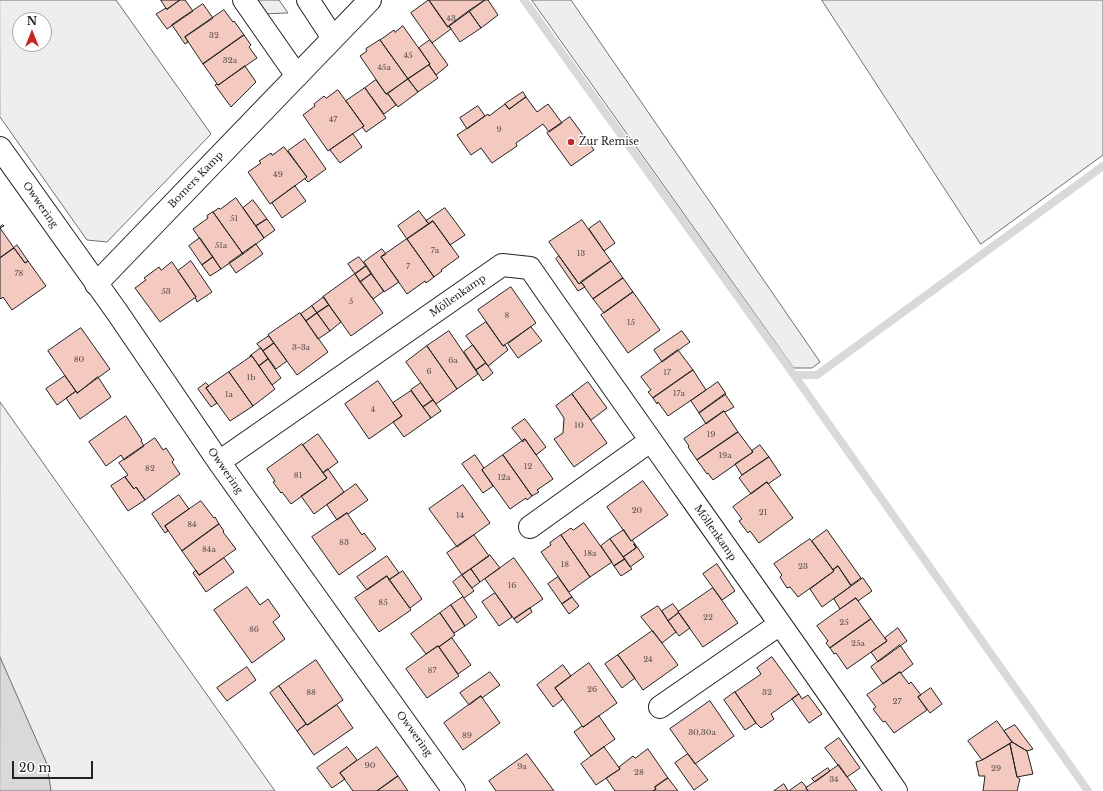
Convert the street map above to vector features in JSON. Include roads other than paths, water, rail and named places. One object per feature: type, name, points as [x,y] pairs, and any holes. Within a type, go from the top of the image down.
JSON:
[{"type":"street","points":[[244,0],[297,76]]},
{"type":"street","points":[[308,0],[333,38]]},
{"type":"street","name":"Bomers Kamp","points":[[96,284],[370,0]]},
{"type":"street","name":"Owwering","points":[[0,148],[117,312],[219,462],[454,791]]},
{"type":"street","name":"Möllenkamp","points":[[219,462],[502,265],[530,268],[896,791]]},
{"type":"street","points":[[530,527],[650,441]]},
{"type":"street","points":[[660,707],[780,624]]},
{"type":"waterway","points":[[524,0],[794,375],[1088,791]]},
{"type":"waterway","points":[[794,375],[817,375],[1103,166]]},
{"type":"place","name":"Zur Remise","points":[[571,142]]}]
